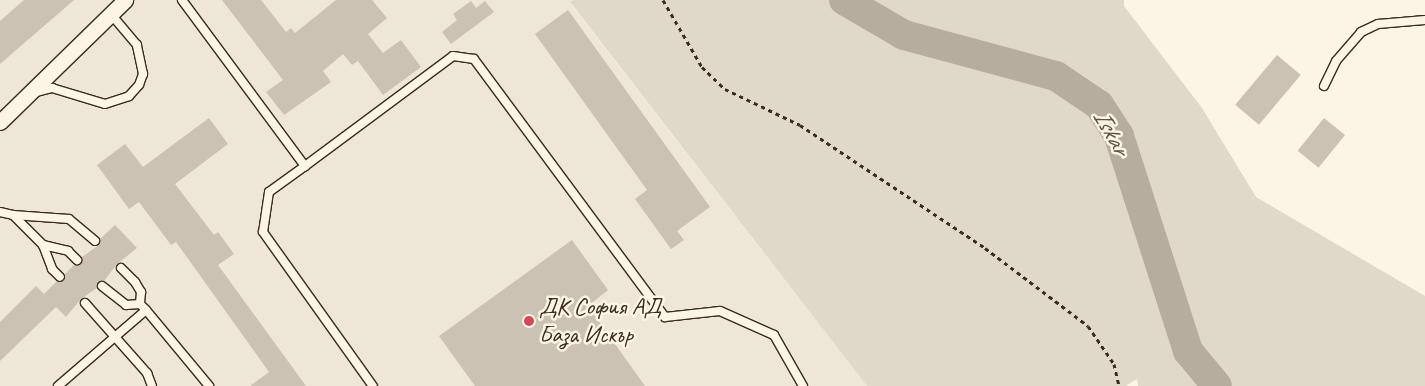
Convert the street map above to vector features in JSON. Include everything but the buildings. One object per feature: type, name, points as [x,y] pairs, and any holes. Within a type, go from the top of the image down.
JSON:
[{"type":"street","points":[[0,122],[110,13],[126,0]]},
{"type":"lane","points":[[182,0],[305,166]]},
{"type":"lane","points":[[28,94],[52,88],[105,104],[129,96],[139,85],[143,74],[136,45],[110,13]]},
{"type":"lane","points":[[1324,86],[1336,61],[1362,32],[1378,24],[1425,20]]},
{"type":"lane","points":[[373,386],[263,232],[270,192],[453,56],[474,59],[665,317],[720,311],[774,335],[803,386]]},
{"type":"lane","points":[[0,212],[13,215],[69,219],[96,241]]},
{"type":"lane","points":[[13,215],[43,245],[52,270],[60,277]]},
{"type":"lane","points":[[43,245],[68,251],[77,260]]},
{"type":"lane","points":[[122,268],[141,292],[140,304]]},
{"type":"lane","points":[[102,286],[126,305],[140,304],[209,386]]},
{"type":"lane","points":[[85,303],[147,373],[152,386]]},
{"type":"lane","points":[[58,386],[146,310]]},
{"type":"path","points":[[663,0],[702,67],[725,89],[800,125],[985,248],[1088,326],[1114,364],[1119,386]]},
{"type":"shaded area","points":[[0,0],[573,0],[570,3],[867,386],[0,386]]},
{"type":"shaded area","points":[[573,0],[1124,0],[1124,6],[1202,108],[1256,197],[1425,296],[1425,386],[1138,386],[1137,379],[1126,386],[867,386],[570,2]]},
{"type":"waterway","name":"Iskar","points":[[844,0],[904,35],[1056,76],[1099,105],[1119,136],[1188,351],[1217,386]]},
{"type":"place","name":"ДК София АД База Искър","points":[[529,321]]}]
